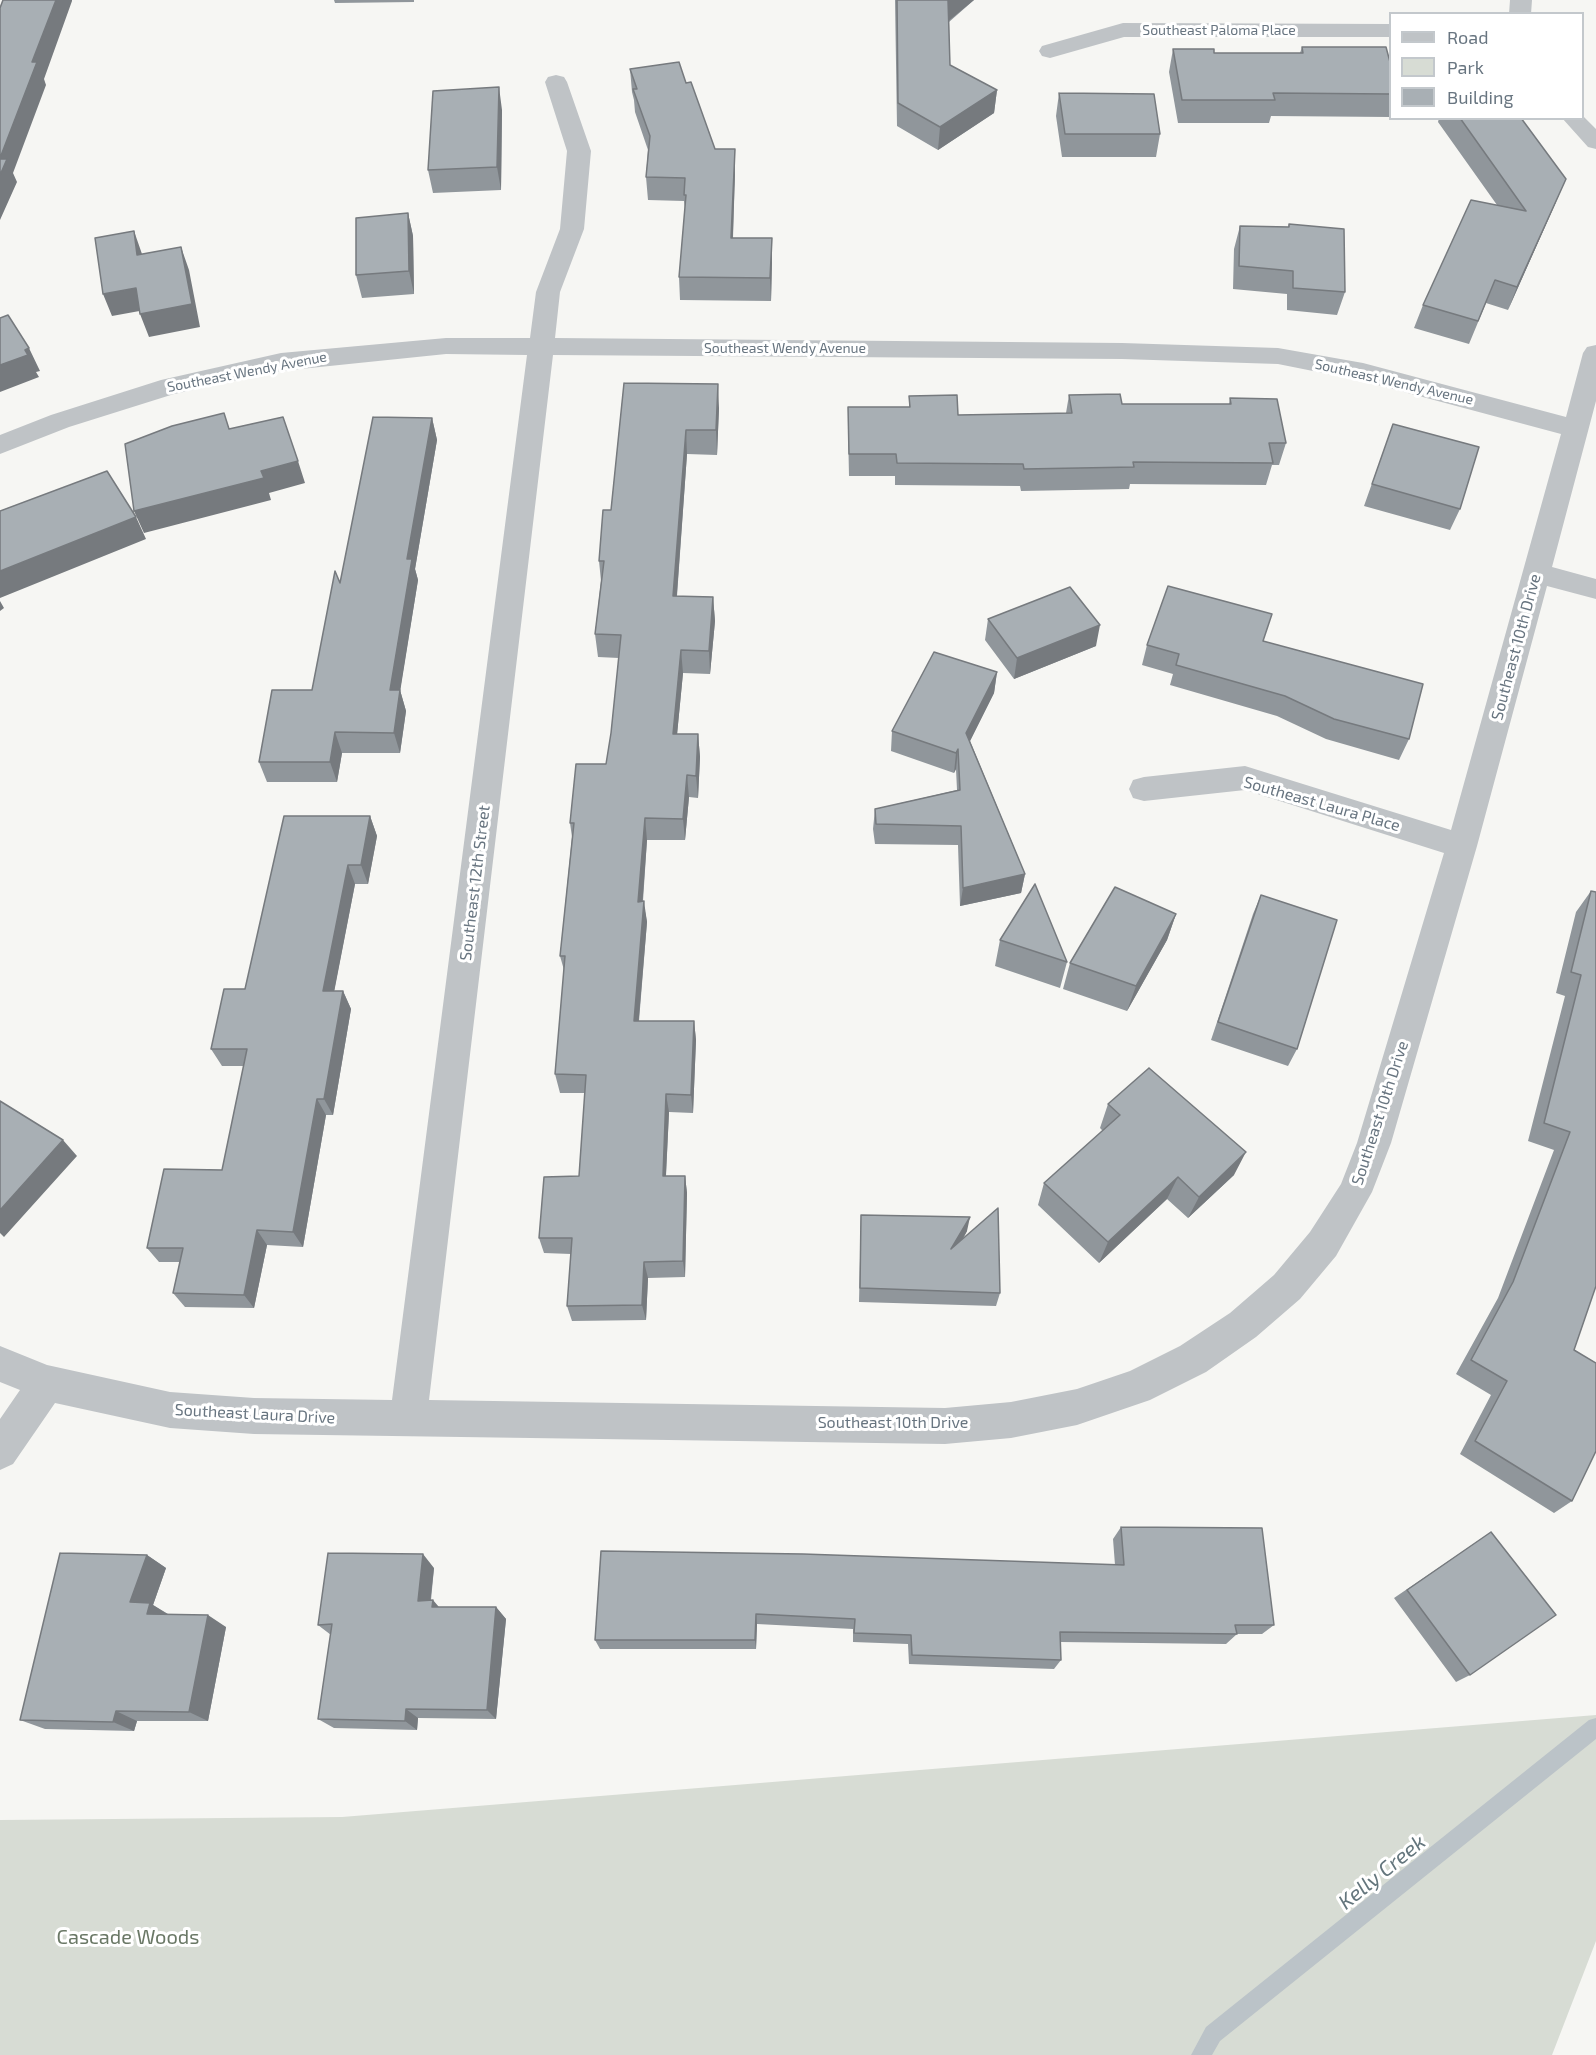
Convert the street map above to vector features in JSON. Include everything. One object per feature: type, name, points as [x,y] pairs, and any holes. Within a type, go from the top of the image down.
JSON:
[{"type":"street","name":"Southeast Paloma Place","points":[[1050,51],[1123,30],[1389,31]]},
{"type":"street","name":"Southeast 12th Street","points":[[408,1419],[548,292],[573,229],[579,151],[556,82]]},
{"type":"street","points":[[1575,120],[1596,142]]},
{"type":"street","name":"Southeast Wendy Avenue","points":[[0,445],[60,421],[170,386],[281,362],[392,349],[446,346],[1122,351],[1278,356],[1363,372],[1574,428]]},
{"type":"street","name":"Southeast 10th Drive","points":[[408,1419],[945,1426],[1011,1420],[1077,1407],[1137,1387],[1193,1359],[1243,1325],[1287,1287],[1323,1244],[1355,1192],[1374,1143],[1462,846],[1596,353]]},
{"type":"street","points":[[1536,573],[1596,589]]},
{"type":"street","name":"Southeast Laura Place","points":[[1144,789],[1245,778],[1462,846]]},
{"type":"street","name":"Southeast Laura Drive","points":[[0,1364],[47,1383],[170,1410],[254,1416],[408,1419]]},
{"type":"street","points":[[0,1451],[47,1383]]},
{"type":"green space","name":"Cascade Woods","points":[[1596,1715],[1596,1941],[1552,2055],[0,2055],[0,1820],[342,1817]]},
{"type":"building","points":[[3,0],[56,0],[32,62],[37,62],[0,158],[0,8]]},
{"type":"building","points":[[897,0],[948,0],[950,65],[997,90],[940,127],[898,103]]},
{"type":"building","points":[[1302,47],[1386,47],[1389,58],[1389,94],[1273,93],[1275,100],[1182,100],[1173,49],[1214,49],[1214,53],[1303,53]]},
{"type":"building","points":[[679,62],[686,83],[691,82],[715,149],[735,149],[731,238],[772,238],[770,278],[679,277],[686,195],[684,195],[685,178],[646,177],[650,136],[633,89],[637,89],[630,69]]},
{"type":"building","points":[[499,87],[497,167],[428,170],[433,91]]},
{"type":"building","points":[[1059,93],[1154,94],[1160,134],[1065,134]]},
{"type":"building","points":[[1461,120],[1522,120],[1566,179],[1517,287],[1495,280],[1478,321],[1423,305],[1471,200],[1526,211]]},
{"type":"building","points":[[0,159],[7,159],[0,175]]},
{"type":"building","points":[[408,213],[409,271],[356,275],[356,218]]},
{"type":"building","points":[[1289,224],[1344,229],[1345,292],[1293,288],[1293,271],[1239,266],[1240,226],[1289,227]]},
{"type":"building","points":[[134,231],[137,255],[181,247],[192,304],[140,314],[136,288],[103,294],[95,238]]},
{"type":"building","points":[[8,315],[29,348],[25,350],[28,355],[0,365],[0,318]]},
{"type":"building","points":[[624,383],[718,384],[716,430],[686,430],[673,596],[713,597],[709,651],[681,650],[673,734],[698,734],[696,776],[687,775],[683,819],[645,818],[638,902],[644,901],[634,1021],[694,1021],[691,1095],[666,1094],[663,1176],[685,1176],[683,1261],[644,1262],[642,1305],[567,1306],[572,1238],[539,1238],[544,1177],[579,1176],[586,1075],[555,1074],[565,956],[560,956],[574,823],[570,823],[576,764],[606,764],[611,733],[621,635],[595,634],[604,561],[599,561],[603,510],[611,510]]},
{"type":"building","points":[[1120,394],[1122,404],[1231,404],[1230,398],[1277,399],[1286,443],[1269,443],[1273,463],[1133,462],[1134,467],[1024,469],[1023,464],[897,463],[896,454],[849,454],[848,407],[910,407],[909,396],[957,395],[958,415],[1072,413],[1069,395]]},
{"type":"building","points":[[224,413],[229,429],[283,417],[298,461],[261,471],[264,478],[134,511],[125,444],[172,426]]},
{"type":"building","points":[[373,417],[432,418],[407,559],[412,559],[390,690],[400,690],[394,733],[335,732],[330,762],[259,762],[272,690],[312,690],[335,571],[340,583]]},
{"type":"building","points":[[1393,424],[1479,447],[1460,509],[1372,484]]},
{"type":"building","points":[[107,471],[136,517],[0,571],[0,511]]},
{"type":"building","points":[[1168,586],[1272,614],[1263,641],[1423,684],[1409,739],[1334,719],[1285,696],[1176,665],[1179,654],[1147,645]]},
{"type":"building","points":[[1070,587],[1100,625],[1017,658],[988,619]]},
{"type":"building","points":[[934,652],[997,672],[966,733],[1025,874],[963,888],[961,826],[876,824],[875,809],[960,790],[958,749],[956,753],[892,731]]},
{"type":"building","points":[[284,816],[370,816],[361,865],[348,865],[323,991],[343,991],[324,1099],[317,1099],[293,1232],[257,1230],[244,1295],[173,1293],[183,1248],[147,1248],[164,1169],[222,1170],[247,1049],[211,1049],[224,989],[245,989]]},
{"type":"building","points":[[1035,884],[1067,962],[1000,940]]},
{"type":"building","points":[[1115,887],[1176,914],[1136,986],[1070,963]]},
{"type":"building","points":[[1591,891],[1596,892],[1596,1286],[1574,1350],[1596,1363],[1596,1451],[1572,1501],[1475,1441],[1507,1381],[1471,1360],[1513,1282],[1570,1132],[1544,1123],[1581,975],[1571,972]]},
{"type":"building","points":[[1261,895],[1337,920],[1297,1049],[1218,1022]]},
{"type":"building","points":[[1149,1068],[1246,1152],[1199,1197],[1178,1177],[1108,1242],[1044,1183],[1120,1115],[1108,1104]]},
{"type":"building","points":[[0,1101],[63,1140],[0,1210]]},
{"type":"building","points":[[998,1208],[1000,1293],[860,1288],[861,1215],[970,1217],[951,1249]]},
{"type":"building","points":[[1121,1527],[1262,1528],[1274,1625],[1235,1625],[1237,1634],[1060,1632],[1061,1660],[912,1655],[911,1635],[854,1633],[855,1619],[756,1614],[755,1640],[595,1640],[601,1551],[803,1554],[1124,1565]]},
{"type":"building","points":[[1491,1532],[1556,1615],[1470,1675],[1407,1590]]},
{"type":"building","points":[[60,1553],[147,1555],[130,1602],[150,1603],[147,1614],[208,1615],[189,1712],[116,1711],[113,1722],[20,1720]]},
{"type":"building","points":[[328,1553],[423,1554],[418,1601],[433,1600],[432,1607],[496,1607],[487,1710],[406,1709],[405,1721],[318,1719],[332,1624],[318,1625]]},
{"type":"waterway","name":"Kelly Creek","points":[[1201,2055],[1213,2034],[1596,1727]]}]
